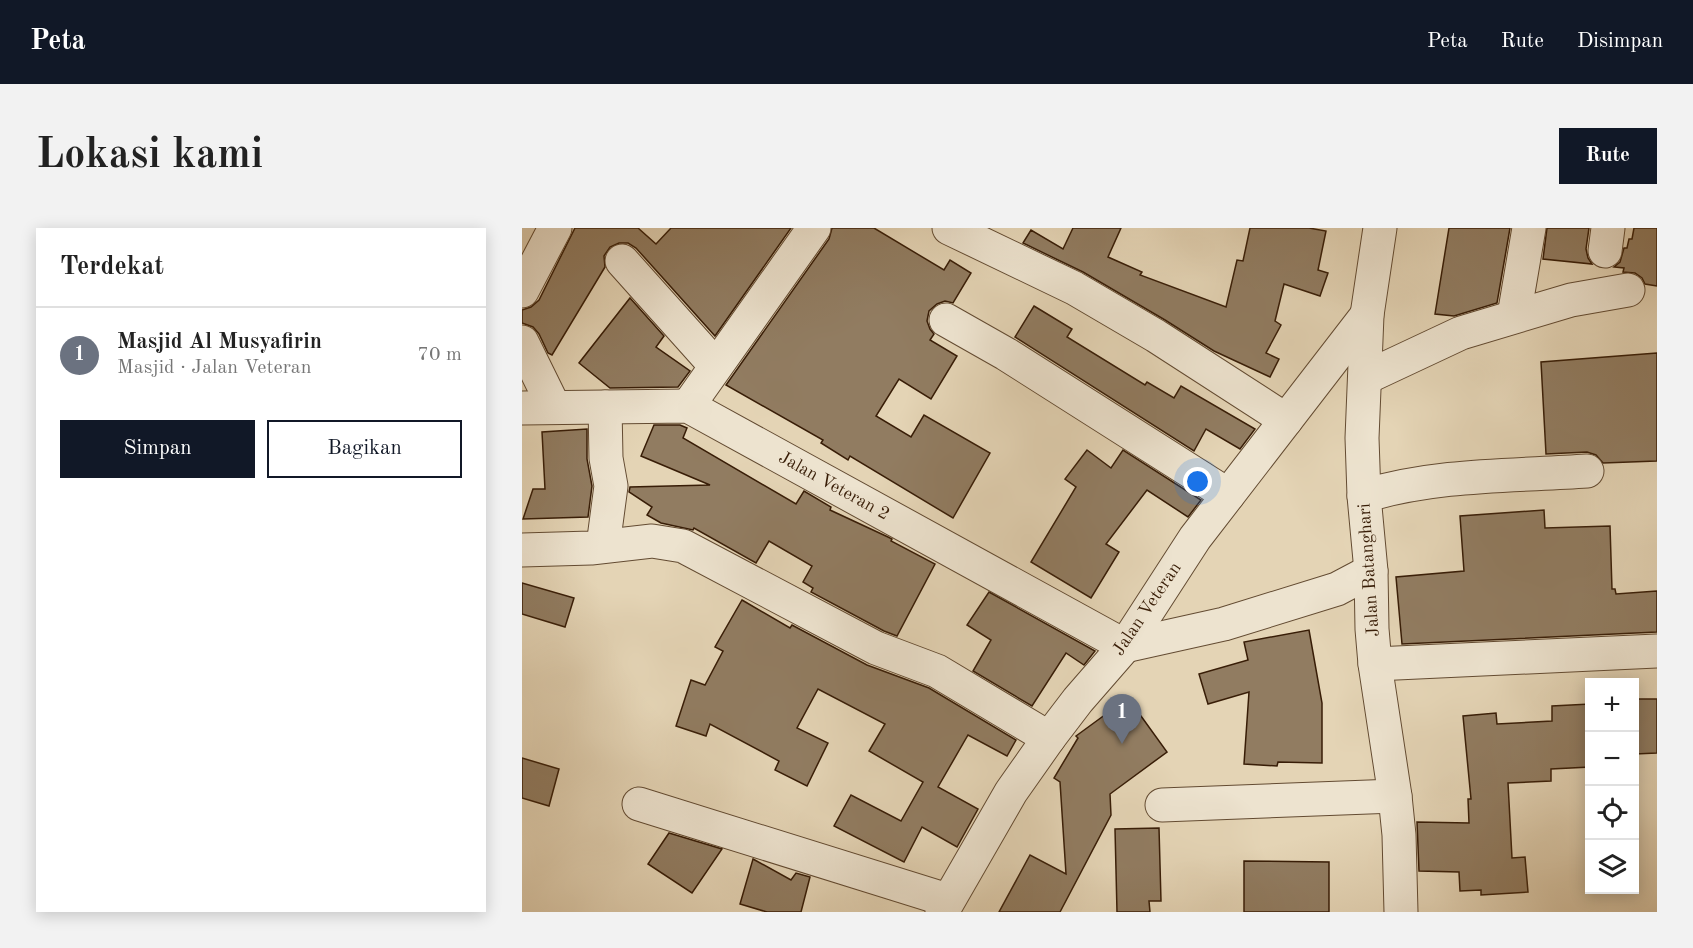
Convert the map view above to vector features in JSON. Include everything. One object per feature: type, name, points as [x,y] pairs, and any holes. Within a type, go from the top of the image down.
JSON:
[{"type":"street","points":[[522,291],[555,228]]},
{"type":"street","points":[[688,406],[814,228]]},
{"type":"street","points":[[950,228],[1074,288],[1156,336],[1286,420]]},
{"type":"street","name":"Jalan Batanghari","points":[[1380,228],[1367,315],[1362,438],[1364,496],[1371,571],[1372,629],[1399,835],[1401,912]]},
{"type":"street","points":[[1514,316],[1529,228]]},
{"type":"street","points":[[622,261],[715,365]]},
{"type":"street","points":[[1365,378],[1461,333],[1571,300],[1628,290]]},
{"type":"street","name":"Jalan Veteran","points":[[945,906],[1011,792],[1049,738],[1078,700],[1125,646],[1195,538],[1367,315]]},
{"type":"street","points":[[946,320],[1006,354],[1228,495]]},
{"type":"street","points":[[522,342],[538,407]]},
{"type":"street","name":"Jalan Veteran 2","points":[[538,407],[688,406],[1125,646]]},
{"type":"street","points":[[603,546],[611,486],[606,458],[604,407]]},
{"type":"street","points":[[1364,496],[1395,487],[1445,479],[1587,471]]},
{"type":"street","points":[[522,550],[652,541],[683,546],[876,648],[937,671],[1049,738]]},
{"type":"street","points":[[1125,646],[1224,624],[1337,589],[1371,571]]},
{"type":"street","points":[[1375,664],[1657,651]]},
{"type":"street","points":[[1162,805],[1395,796]]},
{"type":"street","points":[[639,804],[945,906]]},
{"type":"building","points":[[575,228],[638,228],[656,244],[671,228],[791,228],[715,336],[636,248],[628,243],[619,243],[610,247],[604,256],[605,267],[552,355],[548,353],[533,327],[522,323],[522,310],[531,307],[539,300]]},
{"type":"building","points":[[832,228],[874,228],[944,270],[950,260],[971,273],[953,303],[945,301],[929,311],[927,321],[934,334],[930,340],[957,356],[931,399],[899,379],[876,416],[911,437],[924,415],[990,453],[953,518],[850,456],[848,460],[821,443],[823,440],[726,385],[829,239]]},
{"type":"building","points":[[1073,228],[1121,228],[1108,257],[1142,272],[1140,275],[1226,307],[1237,260],[1243,261],[1250,228],[1309,228],[1326,231],[1318,270],[1328,273],[1320,296],[1284,284],[1275,321],[1281,325],[1266,353],[1279,359],[1270,377],[1214,351],[1083,272],[1023,243],[1031,230],[1063,249]]},
{"type":"building","points":[[1449,228],[1510,228],[1497,303],[1454,316],[1435,314]]},
{"type":"building","points":[[1547,228],[1589,228],[1586,249],[1592,264],[1543,259]]},
{"type":"building","points":[[1634,228],[1657,228],[1657,286],[1645,284],[1642,278],[1635,273],[1623,272],[1624,268],[1614,267],[1620,262],[1629,239],[1632,239]]},
{"type":"building","points":[[630,298],[664,336],[656,347],[690,371],[678,387],[610,388],[579,363]]},
{"type":"building","points":[[1034,306],[1072,329],[1067,337],[1145,385],[1147,382],[1174,398],[1181,386],[1255,429],[1240,449],[1206,429],[1194,451],[1015,337]]},
{"type":"building","points":[[1657,353],[1657,461],[1603,463],[1596,455],[1587,452],[1546,454],[1541,362]]},
{"type":"building","points":[[654,425],[680,425],[687,428],[683,438],[796,504],[804,491],[831,507],[830,510],[892,539],[891,541],[935,564],[897,636],[811,592],[813,588],[803,582],[812,566],[769,541],[756,563],[694,528],[693,530],[661,523],[647,515],[652,507],[629,492],[630,487],[710,485],[641,456]]},
{"type":"building","points":[[587,429],[587,459],[592,486],[588,517],[523,519],[533,489],[545,489],[542,432]]},
{"type":"building","points":[[1087,450],[1111,468],[1123,450],[1201,500],[1188,517],[1147,490],[1106,544],[1119,552],[1091,598],[1031,562],[1076,487],[1065,479]]},
{"type":"building","points":[[1544,510],[1545,528],[1610,526],[1612,589],[1615,589],[1616,594],[1657,591],[1657,632],[1402,644],[1396,577],[1464,571],[1460,516]]},
{"type":"building","points":[[522,583],[574,598],[565,627],[522,614]]},
{"type":"building","points":[[989,592],[1095,651],[1084,665],[1066,653],[1032,706],[973,671],[991,640],[967,625]]},
{"type":"building","points":[[742,600],[790,628],[792,625],[867,665],[929,688],[1016,740],[1007,756],[968,735],[938,787],[978,809],[957,847],[922,827],[904,862],[834,826],[851,795],[901,821],[923,782],[869,751],[885,724],[818,689],[797,728],[828,743],[807,786],[775,770],[779,761],[710,724],[706,736],[676,726],[691,680],[705,685],[723,651],[715,647]]},
{"type":"building","points":[[1309,630],[1322,703],[1322,763],[1278,762],[1277,766],[1244,764],[1249,692],[1208,704],[1199,674],[1248,660],[1244,642]]},
{"type":"building","points":[[1128,698],[1167,752],[1110,794],[1111,815],[1060,912],[999,912],[1030,855],[1066,874],[1060,782],[1054,778],[1078,738],[1076,736]]},
{"type":"building","points":[[1639,699],[1657,699],[1657,753],[1639,754]]},
{"type":"building","points":[[1585,704],[1585,767],[1551,769],[1551,781],[1508,783],[1512,858],[1525,857],[1528,892],[1481,895],[1481,890],[1460,891],[1459,872],[1419,871],[1417,822],[1469,823],[1468,799],[1471,799],[1463,716],[1496,713],[1497,724],[1552,721],[1552,706]]},
{"type":"building","points":[[522,758],[559,769],[549,806],[522,798]]},
{"type":"building","points":[[1159,828],[1161,901],[1149,901],[1150,912],[1117,912],[1115,829]]},
{"type":"building","points":[[669,833],[722,849],[692,893],[648,864]]},
{"type":"building","points":[[753,859],[791,880],[796,873],[810,877],[801,912],[767,912],[740,904]]},
{"type":"building","points":[[1244,861],[1329,862],[1329,912],[1244,912]]},
{"type":"place","name":"Masjid Al Musyafirin","points":[[1122,744]]}]
